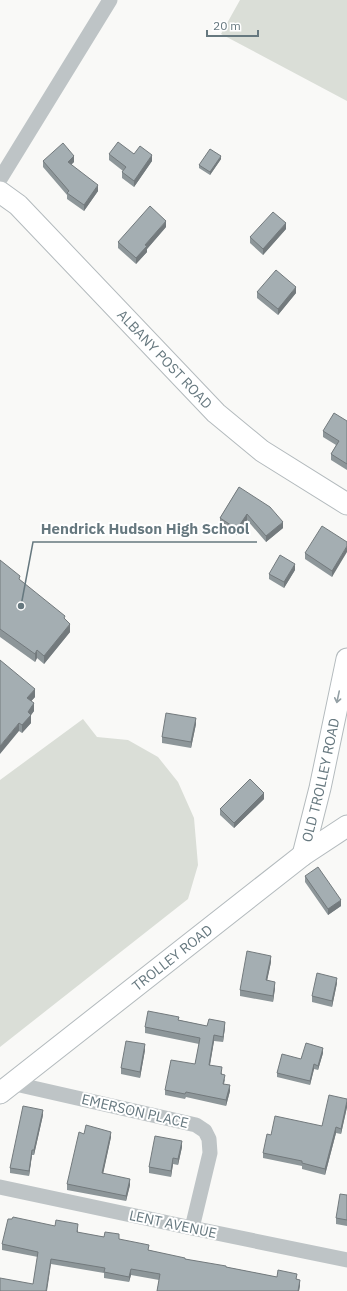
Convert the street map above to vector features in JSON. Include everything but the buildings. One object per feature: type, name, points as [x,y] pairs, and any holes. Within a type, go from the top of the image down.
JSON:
[{"type":"street","points":[[0,179],[110,0]]},
{"type":"street","name":"ALBANY POST ROAD","points":[[0,192],[18,205],[216,413],[262,451],[347,504]]},
{"type":"street","name":"OLD TROLLEY ROAD","points":[[303,855],[320,788],[347,659]]},
{"type":"street","name":"TROLLEY ROAD","points":[[6,1088],[303,855],[347,826]]},
{"type":"street","name":"EMERSON PLACE","points":[[6,1088],[196,1125],[206,1131],[209,1139],[210,1153],[192,1228]]},
{"type":"street","name":"LENT AVENUE","points":[[0,1187],[347,1260]]},
{"type":"shaded area","points":[[240,0],[347,0],[347,101],[221,34]]},
{"type":"shaded area","points":[[83,719],[97,737],[128,740],[158,757],[178,782],[194,818],[198,865],[188,899],[0,1047],[0,780]]},
{"type":"place","name":"Hendrick Hudson High School","points":[[21,606]]}]
